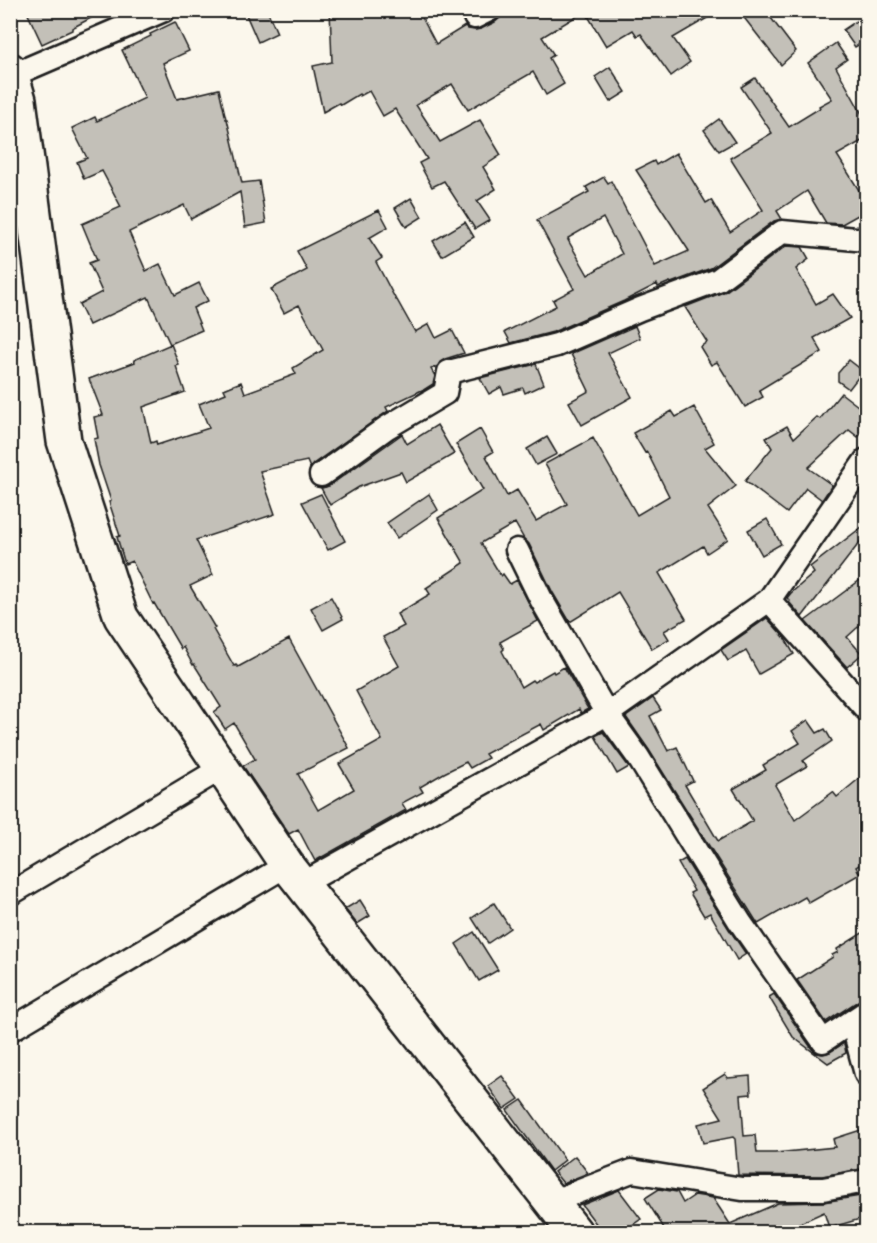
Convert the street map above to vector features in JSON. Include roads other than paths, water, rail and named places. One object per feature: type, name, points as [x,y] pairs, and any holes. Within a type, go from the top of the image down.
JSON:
[{"type":"main road","points":[[12,72],[19,100],[64,441],[121,617],[294,874],[575,1233]]},
{"type":"street","points":[[12,72],[164,10]]},
{"type":"street","points":[[321,475],[386,428],[445,393],[449,372],[557,345],[640,309],[718,280],[782,232],[867,240]]},
{"type":"street","points":[[10,1030],[294,874],[607,714],[769,600],[867,460]]},
{"type":"street","points":[[517,550],[541,599],[607,714],[638,757],[740,922],[823,1041],[859,1017],[867,1074]]},
{"type":"street","points":[[769,600],[867,709]]},
{"type":"street","points":[[10,894],[222,768]]},
{"type":"street","points":[[551,1202],[632,1171],[742,1189],[823,1189],[867,1181]]}]
